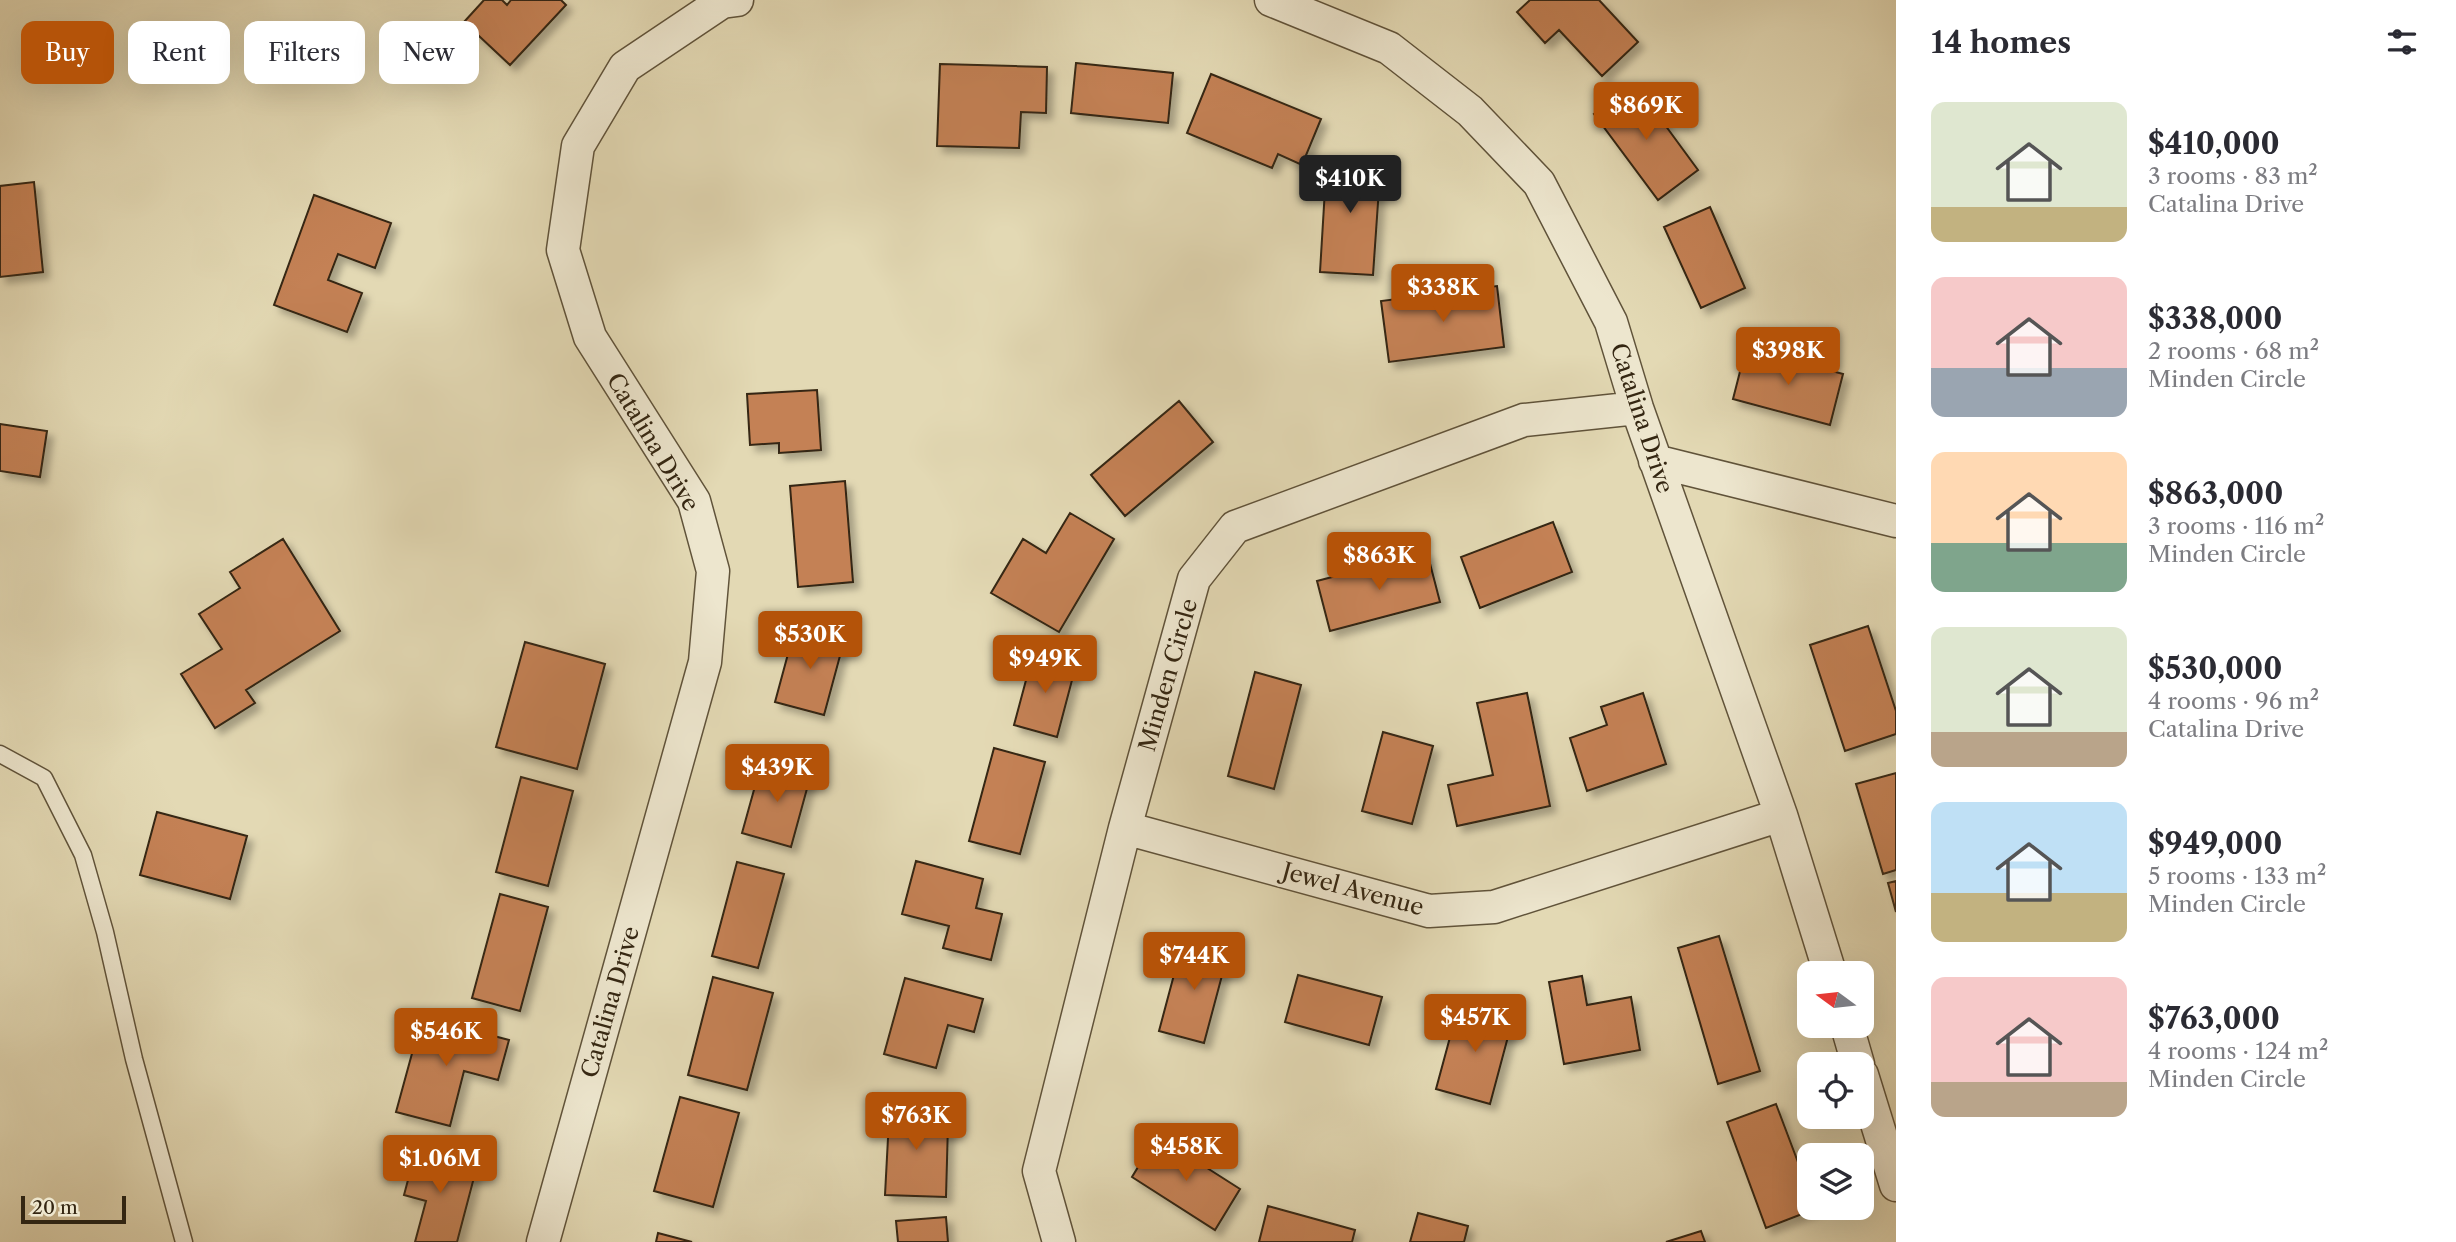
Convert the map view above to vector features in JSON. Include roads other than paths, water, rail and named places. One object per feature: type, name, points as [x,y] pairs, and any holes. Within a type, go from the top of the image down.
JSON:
[{"type":"street","name":"Catalina Drive","points":[[543,1242],[705,662],[713,571],[694,501],[590,337],[563,250],[578,146],[625,67],[722,2],[737,0]]},
{"type":"street","name":"Catalina Drive","points":[[1271,0],[1389,48],[1470,111],[1539,183],[1611,322],[1655,461],[1781,815],[1826,961]]},
{"type":"street","name":"Minden Circle","points":[[1059,1242],[1039,1171],[1125,828],[1194,579],[1235,527],[1524,420],[1637,408]]},
{"type":"street","points":[[1655,461],[1896,521]]},
{"type":"street","name":"Jewel Avenue","points":[[1125,828],[1429,911],[1494,906],[1781,815]]},
{"type":"street","points":[[1874,1114],[1896,1185]]},
{"type":"lane","points":[[0,754],[44,778],[83,855],[134,1059],[184,1242]]}]
